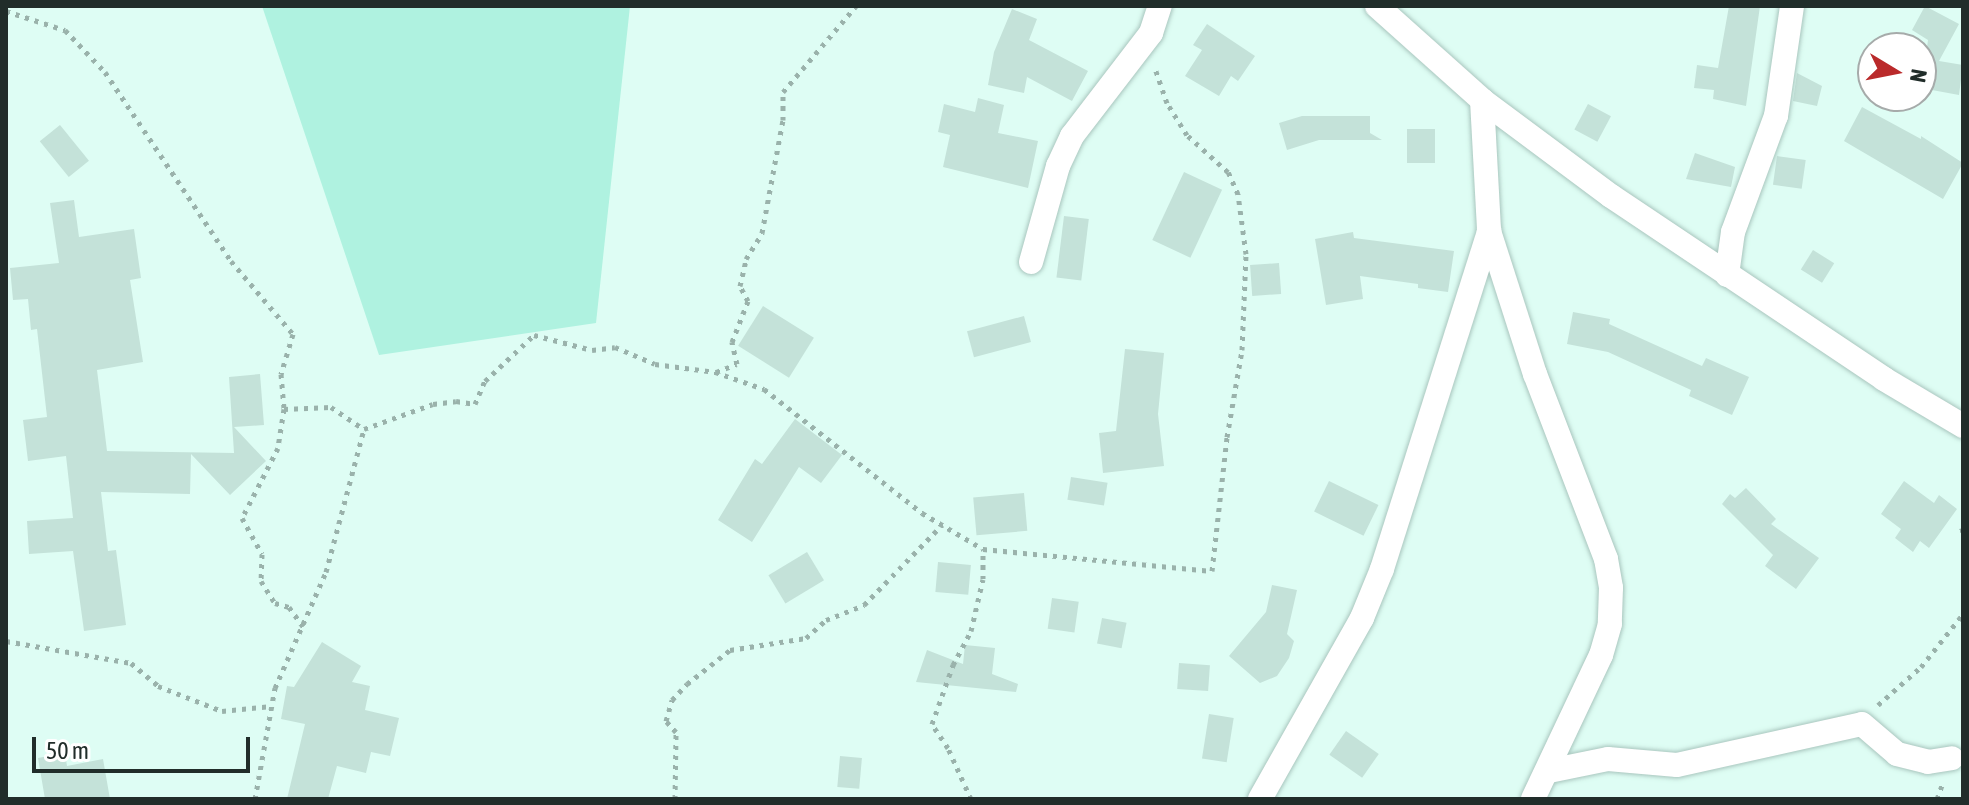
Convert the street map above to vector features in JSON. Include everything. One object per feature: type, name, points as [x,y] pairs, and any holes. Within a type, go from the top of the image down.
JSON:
[{"type":"street","points":[[1031,262],[1058,166],[1072,136],[1151,33],[1160,6]]},
{"type":"street","points":[[1377,6],[1482,100],[1611,196],[1884,379],[1963,426]]},
{"type":"street","points":[[1727,275],[1733,232],[1776,116],[1792,6]]},
{"type":"street","points":[[1482,100],[1489,231],[1535,374],[1606,559],[1611,588],[1610,624],[1601,655],[1549,771],[1533,799]]},
{"type":"street","points":[[1260,799],[1362,618],[1382,569],[1489,231]]},
{"type":"street","points":[[1549,771],[1608,759],[1677,765],[1862,724],[1897,754],[1928,762],[1952,758]]},
{"type":"path","points":[[715,372],[737,364],[732,342],[748,301],[740,286],[746,259],[762,233],[783,120],[783,92],[856,6]]},
{"type":"path","points":[[6,11],[65,30],[105,72],[231,261],[293,334],[281,374],[284,409],[278,448],[242,518],[262,554],[261,581],[275,603],[289,607],[303,626]]},
{"type":"path","points":[[364,429],[433,404],[456,401],[475,404],[485,381],[534,335],[592,350],[615,347],[655,364],[715,372],[764,389],[942,525],[983,549],[1212,571],[1227,437],[1242,350],[1246,254],[1238,194],[1228,172],[1187,135],[1167,103],[1154,67],[1151,33]]},
{"type":"path","points":[[284,409],[331,407],[364,429]]},
{"type":"path","points":[[255,799],[275,688],[326,572],[364,429]]},
{"type":"path","points":[[675,799],[676,732],[666,721],[672,700],[687,684],[730,650],[806,638],[826,620],[864,605],[942,525]]},
{"type":"path","points":[[971,799],[948,748],[932,724],[976,613],[983,579],[983,549]]},
{"type":"path","points":[[1862,724],[1890,692],[1921,667],[1963,614]]},
{"type":"path","points":[[6,641],[131,663],[158,686],[222,711],[272,706]]},
{"type":"green space","points":[[262,6],[630,6],[596,323],[379,355]]},
{"type":"building","points":[[1729,6],[1760,6],[1746,106],[1713,99],[1714,90],[1694,88],[1697,65],[1718,68]]},
{"type":"building","points":[[1925,6],[1959,24],[1939,61],[1963,65],[1959,95],[1937,91],[1937,32],[1912,30]]},
{"type":"building","points":[[1012,9],[1037,19],[1029,40],[1088,71],[1072,101],[1027,77],[1024,93],[988,85],[994,52]]},
{"type":"building","points":[[1207,24],[1255,56],[1238,81],[1231,76],[1219,96],[1185,76],[1202,50],[1193,45]]},
{"type":"building","points":[[1797,73],[1822,86],[1817,106],[1793,101]]},
{"type":"building","points":[[978,98],[1004,105],[998,133],[1038,141],[1028,188],[943,167],[950,135],[938,132],[944,104],[975,112]]},
{"type":"building","points":[[1588,104],[1611,116],[1597,142],[1574,130]]},
{"type":"building","points":[[1859,112],[1871,112],[1921,139],[1921,136],[1963,163],[1943,199],[1844,141]]},
{"type":"building","points":[[1302,116],[1370,116],[1370,133],[1382,140],[1319,140],[1287,150],[1279,123]]},
{"type":"building","points":[[60,125],[89,161],[69,177],[40,141]]},
{"type":"building","points":[[1407,129],[1435,129],[1435,163],[1407,163]]},
{"type":"building","points":[[1695,153],[1735,167],[1731,187],[1686,179]]},
{"type":"building","points":[[1777,156],[1806,160],[1802,189],[1773,185]]},
{"type":"building","points":[[1184,172],[1222,190],[1190,258],[1152,240]]},
{"type":"building","points":[[74,200],[79,237],[134,229],[141,278],[130,280],[143,362],[97,370],[107,451],[234,453],[229,377],[260,374],[264,425],[234,427],[266,461],[230,495],[191,454],[190,494],[101,492],[108,551],[116,550],[126,625],[84,631],[73,551],[29,554],[27,521],[73,518],[66,456],[28,461],[23,420],[47,417],[37,329],[31,330],[28,299],[13,300],[10,268],[59,263],[50,203]]},
{"type":"building","points":[[1064,216],[1089,219],[1081,281],[1056,278]]},
{"type":"building","points":[[1353,232],[1354,238],[1454,251],[1448,292],[1418,288],[1418,284],[1360,276],[1363,299],[1326,305],[1315,239]]},
{"type":"building","points":[[1813,250],[1834,263],[1822,283],[1801,270]]},
{"type":"building","points":[[1279,263],[1281,294],[1252,296],[1250,265]]},
{"type":"building","points":[[763,306],[814,338],[789,378],[738,346]]},
{"type":"building","points":[[1573,312],[1610,319],[1609,324],[1702,366],[1706,358],[1749,377],[1732,415],[1689,396],[1691,390],[1608,352],[1567,344]]},
{"type":"building","points":[[1024,316],[1031,342],[974,357],[967,331]]},
{"type":"building","points":[[1125,349],[1164,353],[1158,414],[1164,466],[1103,473],[1099,433],[1116,431]]},
{"type":"building","points":[[795,419],[842,455],[821,483],[799,467],[752,542],[718,520],[755,459],[762,464]]},
{"type":"building","points":[[1071,477],[1108,483],[1104,506],[1067,500]]},
{"type":"building","points":[[1329,481],[1378,505],[1364,536],[1314,512]]},
{"type":"building","points":[[1904,481],[1934,503],[1939,495],[1957,509],[1929,548],[1920,541],[1913,552],[1895,538],[1901,529],[1881,514]]},
{"type":"building","points":[[1746,488],[1776,519],[1771,524],[1819,558],[1796,589],[1765,566],[1773,555],[1722,504],[1730,494],[1735,498]]},
{"type":"building","points":[[1024,493],[1027,531],[977,535],[973,497]]},
{"type":"building","points":[[807,552],[824,580],[785,603],[768,575]]},
{"type":"building","points":[[938,562],[971,565],[968,595],[935,592]]},
{"type":"building","points":[[1272,585],[1297,590],[1287,634],[1294,641],[1289,658],[1277,676],[1260,683],[1229,656],[1266,612]]},
{"type":"building","points":[[1052,598],[1079,602],[1074,632],[1048,629]]},
{"type":"building","points":[[1102,618],[1127,623],[1122,648],[1097,644]]},
{"type":"building","points":[[322,642],[361,666],[352,682],[370,686],[365,710],[399,718],[390,756],[371,752],[366,773],[337,766],[328,799],[287,799],[305,724],[281,719],[287,686],[294,687]]},
{"type":"building","points":[[965,645],[995,648],[992,674],[1018,684],[1016,692],[916,682],[927,650],[963,664]]},
{"type":"building","points":[[1179,663],[1210,665],[1208,691],[1177,689]]},
{"type":"building","points":[[1209,714],[1234,718],[1227,762],[1202,758]]},
{"type":"building","points":[[1346,731],[1379,754],[1362,778],[1329,755]]},
{"type":"building","points":[[65,753],[67,766],[103,759],[110,799],[45,799],[38,758]]},
{"type":"building","points":[[840,756],[862,758],[859,789],[837,787]]}]
